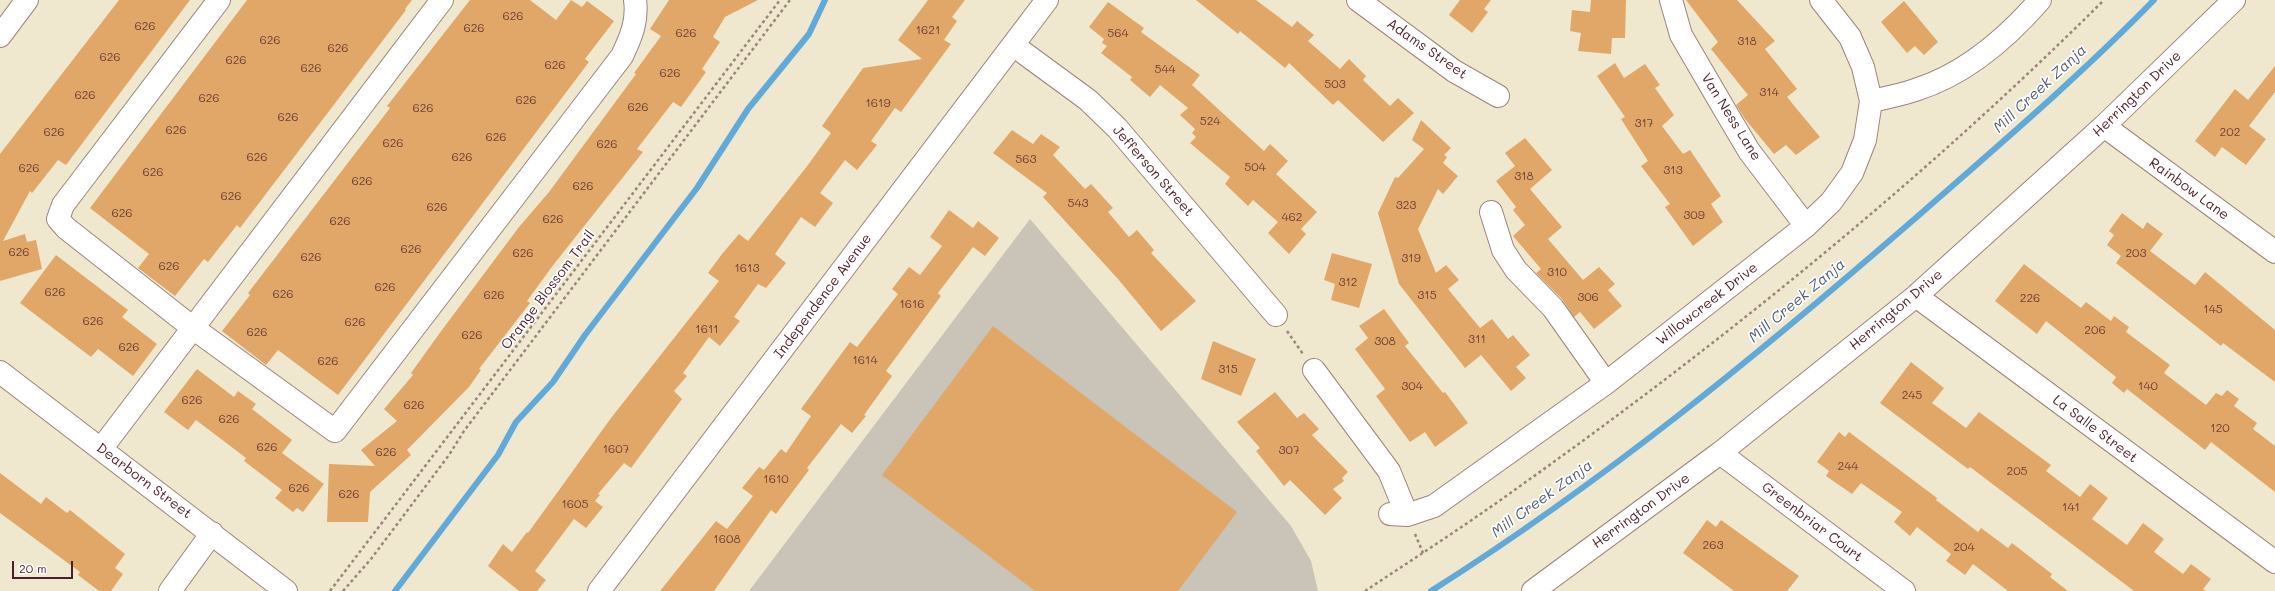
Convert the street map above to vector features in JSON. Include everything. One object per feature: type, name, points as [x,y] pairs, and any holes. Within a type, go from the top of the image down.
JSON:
[{"type":"street","points":[[0,36],[27,0]]},
{"type":"street","points":[[218,0],[63,205],[58,219],[66,228],[193,328],[334,431],[622,56],[633,33],[637,11],[635,0]]},
{"type":"street","points":[[102,449],[442,0]]},
{"type":"street","name":"Independence Avenue","points":[[599,591],[1047,0]]},
{"type":"street","name":"Adams Street","points":[[1358,0],[1454,71],[1498,96]]},
{"type":"street","name":"Van Ness Lane","points":[[1672,0],[1681,35],[1723,108],[1750,151],[1806,226]]},
{"type":"street","name":"Willowcreek Drive","points":[[1314,370],[1389,471],[1399,515],[1434,506],[1606,383],[1806,226],[1831,202],[1852,173],[1865,140],[1871,101],[1863,67],[1850,37],[1821,0]]},
{"type":"street","points":[[1871,101],[1916,90],[1960,71],[1994,45],[2040,0]]},
{"type":"street","name":"Herrington Drive","points":[[1533,591],[1720,453],[1916,296],[2104,126],[2234,0]]},
{"type":"street","name":"Jefferson Street","points":[[1013,45],[1088,100],[1117,128],[1276,315]]},
{"type":"street","name":"Rainbow Lane","points":[[2104,126],[2275,252]]},
{"type":"street","points":[[1491,212],[1506,255],[1516,270],[1554,308],[1606,383]]},
{"type":"street","name":"La Salle Street","points":[[1916,296],[2275,562]]},
{"type":"street","name":"Dearborn Street","points":[[0,372],[286,591]]},
{"type":"street","name":"Greenbriar Court","points":[[1720,453],[1904,591]]},
{"type":"street","points":[[170,591],[212,533]]},
{"type":"path","name":"Orange Blossom Trail","points":[[330,591],[780,0]]},
{"type":"path","points":[[343,591],[371,559],[464,431],[790,0]]},
{"type":"path","points":[[1365,591],[1522,485],[1682,366],[1869,216],[2066,38],[2104,0]]},
{"type":"path","points":[[1276,315],[1314,370]]},
{"type":"shaded area","points":[[1030,219],[1291,526],[1311,561],[1318,591],[749,591]]},
{"type":"building","points":[[119,0],[190,0],[66,165],[58,160],[32,193],[30,191],[3,241],[25,234],[27,242],[36,240],[42,269],[0,281],[0,154]]},
{"type":"building","points":[[247,0],[412,0],[405,9],[406,10],[240,228],[237,225],[208,262],[204,259],[175,296],[138,268],[149,254],[90,208]]},
{"type":"building","points":[[470,0],[530,0],[556,20],[571,0],[582,7],[587,1],[614,21],[585,59],[589,62],[338,395],[278,350],[266,365],[222,331],[250,295],[248,293],[390,108],[387,106]]},
{"type":"building","points":[[669,0],[758,0],[725,17],[713,37],[720,42],[702,69],[706,72],[681,107],[673,102],[637,149],[643,152],[554,264],[527,301],[530,303],[479,369],[481,370],[469,387],[407,450],[411,455],[370,492],[368,522],[327,522],[329,464],[375,466],[361,450],[397,421],[384,409],[413,375],[411,373],[439,334],[519,227],[549,192],[636,74],[634,73],[661,36],[650,29]]},
{"type":"building","points":[[928,0],[965,0],[952,17],[957,21],[944,40],[951,44],[901,112],[895,108],[871,141],[877,145],[857,170],[845,160],[820,193],[833,203],[815,227],[801,217],[775,254],[786,263],[766,288],[758,284],[734,317],[740,321],[720,346],[709,337],[683,373],[687,376],[674,391],[682,399],[631,468],[624,463],[598,494],[600,495],[595,501],[603,507],[586,528],[574,519],[535,571],[546,580],[537,591],[519,591],[488,566],[503,544],[512,552],[527,532],[528,533],[611,418],[719,281],[708,273],[722,254],[739,234],[748,241],[808,165],[831,133],[822,126],[863,68],[922,59],[898,40]]},
{"type":"building","points":[[1196,0],[1256,0],[1292,27],[1297,21],[1314,35],[1308,41],[1340,69],[1349,59],[1366,76],[1363,80],[1390,106],[1398,98],[1414,113],[1383,142],[1338,100],[1333,105],[1289,63],[1285,68],[1240,31],[1238,34]]},
{"type":"building","points":[[1460,0],[1491,0],[1484,9],[1488,12],[1472,33],[1449,15]]},
{"type":"building","points":[[1591,0],[1626,0],[1625,38],[1612,38],[1611,54],[1578,51],[1581,33],[1570,31],[1572,10],[1590,12]]},
{"type":"building","points":[[1686,0],[1737,0],[1775,41],[1765,49],[1797,89],[1787,97],[1820,137],[1796,155],[1786,145],[1774,154],[1745,119],[1736,105],[1748,95],[1711,49],[1718,42]]},
{"type":"building","points":[[1904,1],[1938,42],[1924,55],[1915,46],[1907,53],[1881,22]]},
{"type":"building","points":[[1108,2],[1144,28],[1141,32],[1200,75],[1192,85],[1264,151],[1270,144],[1288,161],[1276,174],[1317,212],[1301,229],[1306,234],[1289,254],[1268,233],[1278,222],[1253,200],[1248,206],[1225,184],[1230,177],[1190,143],[1196,137],[1192,133],[1195,129],[1180,115],[1188,108],[1160,85],[1150,97],[1130,80],[1132,77],[1101,53],[1107,46],[1102,43],[1104,39],[1089,27]]},
{"type":"building","points":[[1615,63],[1624,78],[1645,64],[1660,85],[1655,88],[1674,115],[1662,126],[1683,154],[1690,150],[1721,196],[1711,204],[1723,222],[1693,246],[1665,207],[1670,204],[1641,166],[1648,161],[1621,119],[1625,117],[1597,76]]},
{"type":"building","points":[[2275,66],[2275,92],[2249,126],[2266,139],[2246,165],[2222,147],[2215,157],[2195,141],[2235,89],[2248,100]]},
{"type":"building","points":[[1421,120],[1451,148],[1444,155],[1447,157],[1443,163],[1458,176],[1443,194],[1438,189],[1418,229],[1436,273],[1446,265],[1459,280],[1448,289],[1480,328],[1492,319],[1508,339],[1513,335],[1530,355],[1516,367],[1526,378],[1511,391],[1481,355],[1465,368],[1399,284],[1378,213],[1395,177],[1398,178],[1424,149],[1412,140]]},
{"type":"building","points":[[1012,130],[1033,144],[1041,134],[1060,147],[1053,155],[1085,189],[1091,184],[1113,208],[1108,212],[1129,237],[1137,230],[1154,250],[1151,253],[1196,301],[1161,331],[1118,279],[1043,197],[1047,193],[993,153]]},
{"type":"building","points":[[1525,138],[1552,170],[1530,189],[1562,227],[1548,239],[1583,280],[1599,267],[1615,284],[1608,290],[1622,306],[1594,329],[1580,312],[1574,317],[1562,299],[1536,273],[1541,269],[1513,236],[1525,225],[1513,210],[1516,207],[1496,181],[1515,166],[1505,153]]},
{"type":"building","points":[[949,210],[973,228],[978,221],[999,238],[985,256],[973,247],[938,293],[941,296],[886,371],[892,376],[864,415],[866,416],[852,433],[841,424],[807,468],[809,470],[776,514],[771,510],[714,591],[660,591],[716,521],[727,529],[753,496],[742,488],[759,467],[764,470],[781,449],[786,453],[811,416],[801,409],[850,342],[857,347],[898,294],[892,289],[909,267],[920,275],[942,246],[930,237]]},
{"type":"building","points":[[2122,213],[2143,229],[2147,222],[2163,234],[2150,251],[2195,285],[2205,272],[2275,330],[2275,382],[2223,343],[2221,346],[2116,263],[2121,256],[2107,245],[2114,235],[2109,231]]},
{"type":"building","points":[[1332,253],[1372,264],[1359,308],[1331,300],[1335,284],[1324,280]]},
{"type":"building","points":[[56,255],[128,310],[122,317],[157,344],[133,376],[98,349],[91,357],[20,303]]},
{"type":"building","points":[[2024,264],[2081,308],[2086,302],[2111,321],[2114,316],[2129,327],[2126,332],[2170,365],[2164,373],[2206,405],[2216,393],[2222,396],[2227,390],[2239,399],[2234,406],[2257,423],[2253,429],[2275,446],[2275,492],[2211,442],[2205,450],[2127,389],[2124,393],[2112,383],[2116,377],[2046,321],[2037,334],[1995,301]]},
{"type":"building","points":[[1384,309],[1409,343],[1405,346],[1443,393],[1445,392],[1468,423],[1435,447],[1425,432],[1410,442],[1376,396],[1385,389],[1355,349],[1368,338],[1359,326]]},
{"type":"building","points":[[993,326],[1237,512],[1178,591],[1035,591],[882,475]]},
{"type":"building","points":[[1213,341],[1256,359],[1241,396],[1201,379]]},
{"type":"building","points":[[1911,362],[1944,388],[1932,403],[1966,428],[1979,412],[2051,465],[2046,471],[2080,497],[2090,484],[2108,498],[2092,519],[2127,545],[2143,523],[2164,539],[2154,552],[2183,574],[2191,564],[2211,579],[2203,589],[2206,591],[2134,591],[1970,467],[1968,469],[1880,403]]},
{"type":"building","points":[[197,369],[234,397],[238,391],[256,404],[252,409],[292,440],[282,453],[324,484],[303,512],[297,508],[293,512],[275,498],[282,490],[244,461],[246,458],[196,420],[188,430],[164,412]]},
{"type":"building","points":[[1275,392],[1297,418],[1304,413],[1319,429],[1312,435],[1348,472],[1342,478],[1344,481],[1333,489],[1342,498],[1325,515],[1290,480],[1284,486],[1256,451],[1260,448],[1237,422]]},
{"type":"building","points":[[1839,432],[1845,437],[1849,432],[1937,498],[1936,500],[1978,532],[1981,528],[2008,548],[2012,543],[2052,574],[2050,577],[2068,591],[2008,591],[1973,564],[1965,575],[1946,561],[1951,554],[1917,527],[1910,536],[1894,522],[1902,512],[1861,483],[1852,494],[1826,476],[1829,471],[1817,462]]},
{"type":"building","points":[[0,473],[41,504],[46,497],[67,513],[70,510],[125,554],[115,568],[123,574],[111,591],[99,591],[78,575],[80,572],[0,513]]},
{"type":"building","points":[[1707,520],[1716,527],[1721,520],[1799,576],[1787,591],[1734,591],[1683,553]]},
{"type":"waterway","points":[[395,591],[498,455],[516,422],[553,382],[585,335],[697,188],[748,109],[809,34],[825,0]]},
{"type":"waterway","name":"Mill Creek Zanja","points":[[1431,591],[1494,550],[1618,462],[1678,416],[1796,320],[2004,141],[2096,57],[2154,0]]}]
